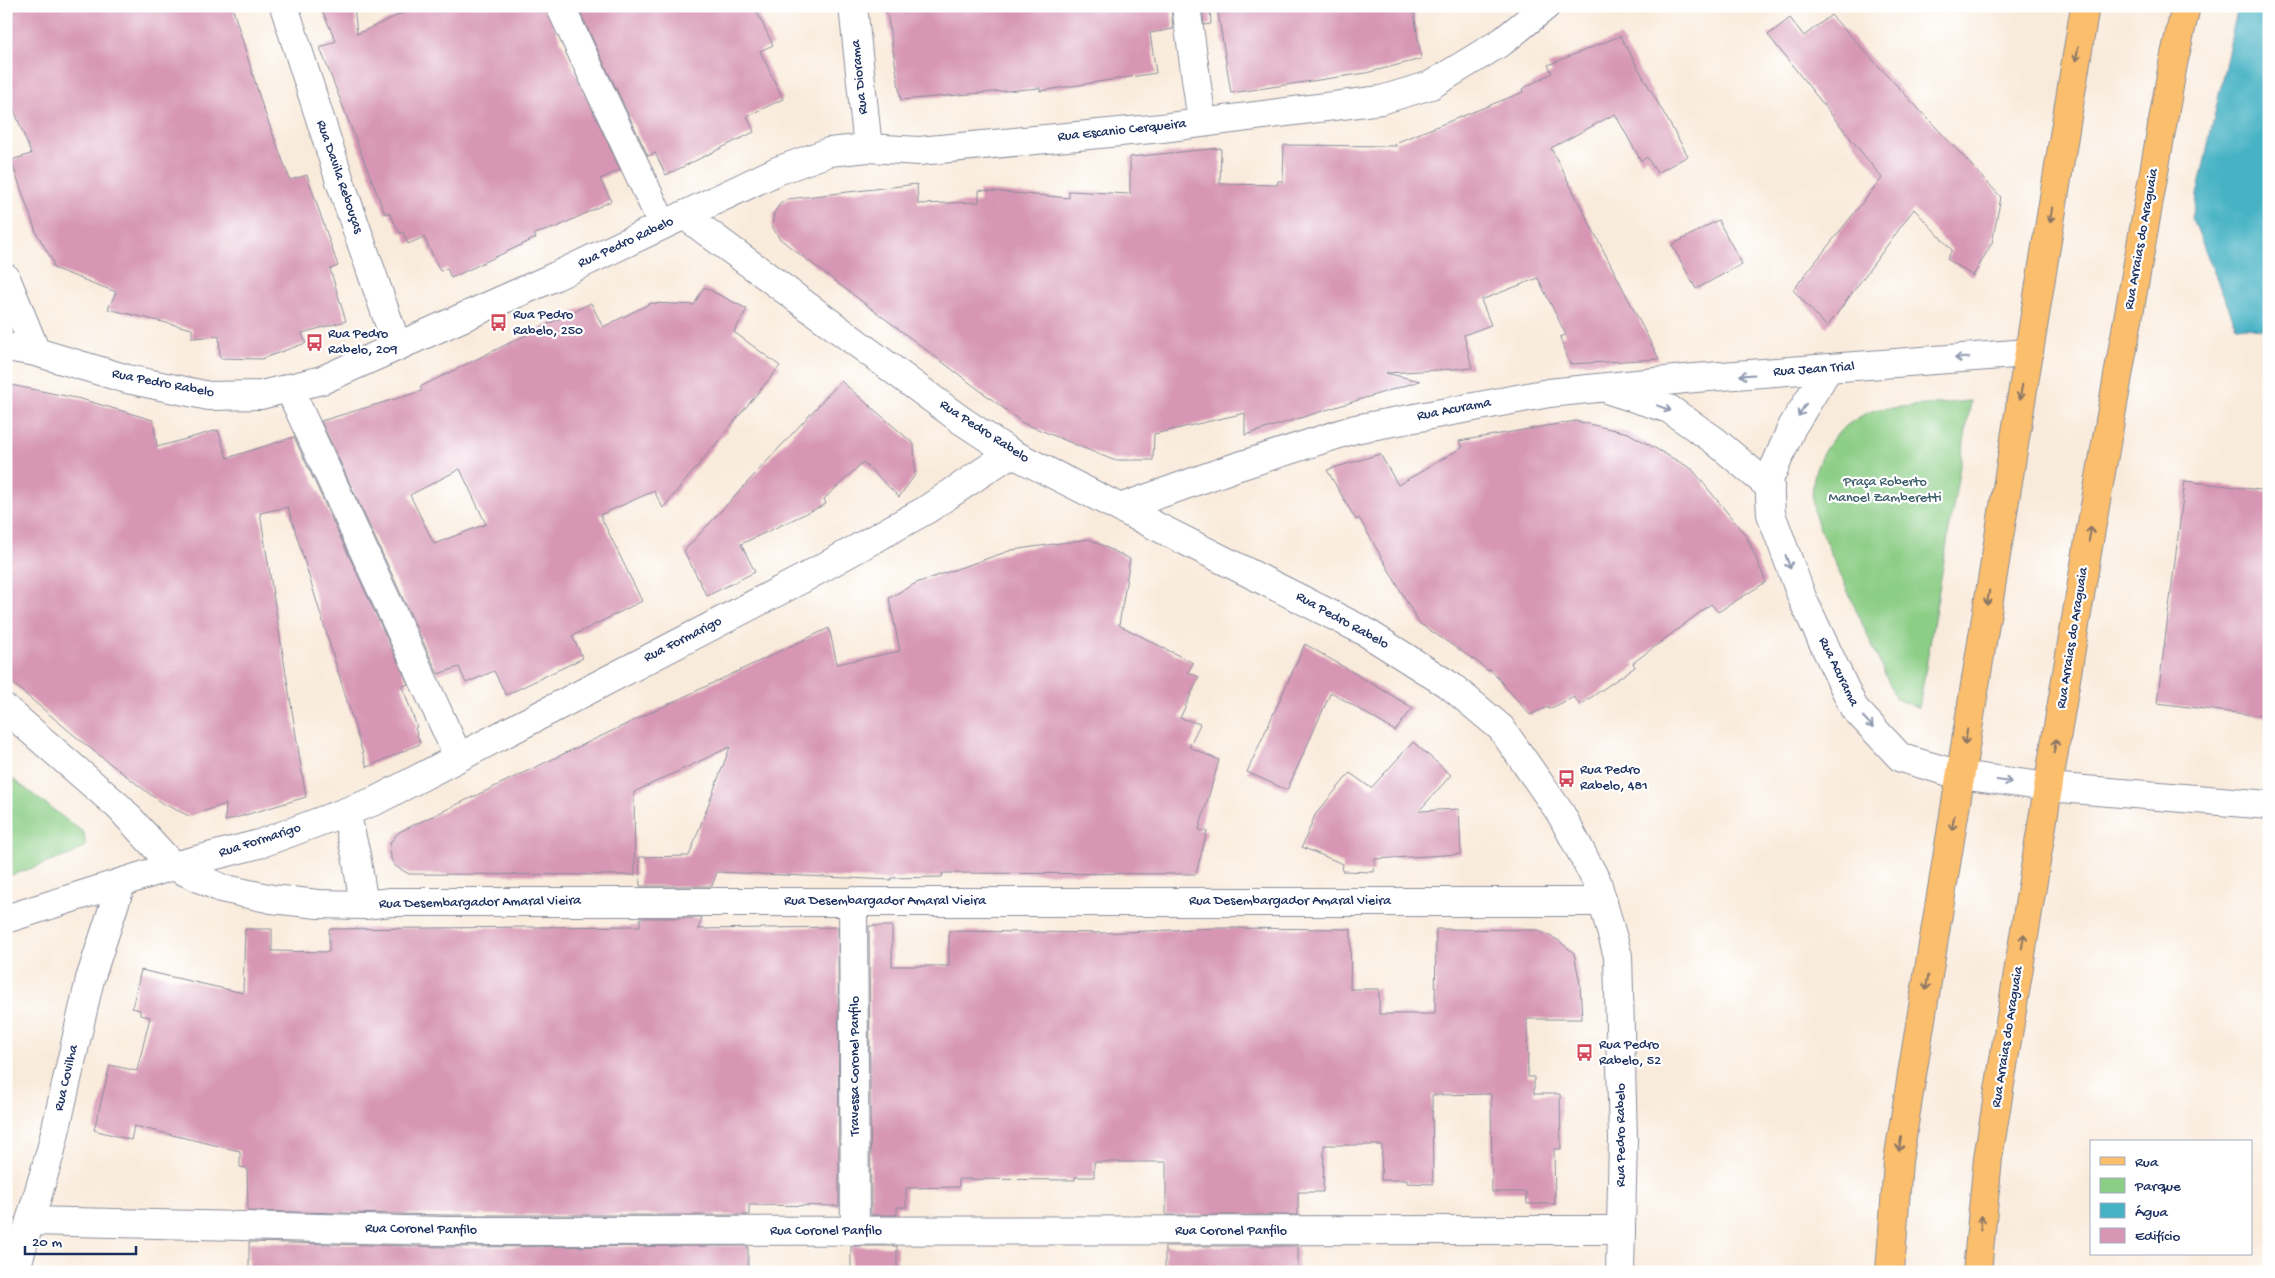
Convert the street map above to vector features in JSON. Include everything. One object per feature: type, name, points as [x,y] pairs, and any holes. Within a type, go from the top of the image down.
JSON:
[{"type":"main road","points":[[1890,1272],[1898,1161],[2085,6]]},
{"type":"main road","name":"Rua Arraias do Araguaia","points":[[1977,1272],[1988,1158],[2048,787],[2094,509],[2186,6]]},
{"type":"street","name":"Rua Davila Rebouças","points":[[284,6],[338,174],[397,346]]},
{"type":"street","points":[[560,6],[673,220]]},
{"type":"street","name":"Rua Diorama","points":[[853,6],[868,148]]},
{"type":"street","points":[[1186,6],[1202,122]]},
{"type":"street","name":"Rua Escanio Cerqueira","points":[[673,220],[777,171],[829,152],[868,148],[919,151],[1202,122],[1381,100],[1431,85],[1503,40],[1546,6]]},
{"type":"street","name":"Rua Pedro Rabelo","points":[[6,348],[36,352],[127,379],[209,396],[261,395],[322,380],[673,220],[1011,453],[1364,631],[1452,687],[1502,728],[1561,814],[1597,882],[1618,956],[1623,1138],[1620,1272]]},
{"type":"street","points":[[6,278],[36,352]]},
{"type":"street","name":"Rua Jean Trial","points":[[1601,388],[2028,353]]},
{"type":"street","name":"Rua Acurama","points":[[1828,368],[1792,427],[1769,480],[1771,514],[1794,576],[1854,708],[1901,758],[1960,775],[2048,787],[2269,805]]},
{"type":"street","points":[[289,388],[458,756]]},
{"type":"street","name":"Rua Acurama","points":[[1120,508],[1233,468],[1355,429],[1549,393],[1601,388],[1669,409],[1714,440],[1770,488]]},
{"type":"street","name":"Rua Formarigo","points":[[6,919],[173,866],[259,844],[375,801],[458,756],[804,578],[926,510],[1011,453]]},
{"type":"street","points":[[6,709],[119,807],[173,866]]},
{"type":"street","points":[[346,812],[356,855],[364,905]]},
{"type":"street","name":"Rua Desembargador Amaral Vieira","points":[[173,866],[221,888],[272,899],[318,904],[364,905],[400,902],[853,901],[1602,902]]},
{"type":"street","name":"Rua Covilha","points":[[15,1272],[51,1150],[90,979],[121,884]]},
{"type":"street","name":"Travessa Coronel Panfilo","points":[[853,901],[856,1231]]},
{"type":"street","name":"Rua Coronel Panfilo","points":[[30,1221],[445,1231],[1621,1230]]},
{"type":"green space","name":"Praça Roberto Manoel Zamberetti","points":[[1971,401],[1919,708],[1896,699],[1819,527],[1813,508],[1812,490],[1815,472],[1822,455],[1832,440],[1845,427],[1860,417],[1878,409]]},
{"type":"green space","points":[[6,774],[84,833],[86,846],[70,855],[6,877]]},
{"type":"water","points":[[2238,6],[2269,6],[2269,330],[2236,326],[2192,218]]},
{"type":"building","points":[[6,6],[232,6],[262,105],[290,180],[307,175],[338,266],[330,269],[346,321],[302,333],[306,343],[261,359],[220,358],[219,336],[192,338],[192,329],[108,309],[116,292],[53,268],[53,262],[36,232],[11,160],[31,154],[6,88]]},
{"type":"building","points":[[320,6],[354,6],[357,34],[418,6],[545,6],[620,170],[600,179],[611,201],[557,227],[534,234],[536,238],[451,278],[447,268],[440,271],[424,237],[408,244],[403,232],[400,233],[389,212],[385,214],[320,48],[336,41]]},
{"type":"building","points":[[577,6],[754,6],[773,45],[760,51],[783,99],[747,116],[754,132],[666,175],[655,153],[648,156]]},
{"type":"building","points":[[886,6],[1171,6],[1173,29],[1150,33],[1156,73],[1040,91],[1040,88],[901,100]]},
{"type":"building","points":[[1202,6],[1210,6],[1211,24],[1204,25]]},
{"type":"building","points":[[1217,6],[1413,6],[1421,59],[1366,73],[1231,93]]},
{"type":"building","points":[[1831,15],[2001,197],[1992,243],[1973,276],[1947,259],[1952,250],[1914,209],[1827,327],[1793,290],[1882,178],[1768,35],[1790,18],[1804,36]]},
{"type":"building","points":[[1620,36],[1688,156],[1657,173],[1647,157],[1641,161],[1615,114],[1551,148],[1659,359],[1570,364],[1560,337],[1566,335],[1538,278],[1481,300],[1491,325],[1464,335],[1472,368],[1386,373],[1420,381],[1245,435],[1245,413],[1154,434],[1153,460],[1113,460],[1023,423],[790,247],[779,238],[772,226],[774,213],[780,204],[788,199],[917,184],[918,204],[979,202],[979,190],[1069,198],[1069,191],[1130,194],[1130,157],[1221,148],[1220,184],[1277,185],[1278,181],[1283,181],[1284,145],[1396,146],[1395,143],[1523,92],[1522,89],[1552,73],[1548,65]]},
{"type":"building","points":[[1718,220],[1742,264],[1696,289],[1672,245]]},
{"type":"building","points":[[704,287],[747,309],[734,332],[780,366],[663,508],[654,491],[600,515],[642,601],[572,636],[583,658],[506,695],[494,671],[466,683],[459,667],[438,674],[321,421],[422,391],[420,387],[591,303],[603,327],[651,303],[694,305]],"holes":[[[460,469],[486,524],[434,544],[410,495]]]},
{"type":"building","points":[[841,381],[914,444],[915,475],[899,497],[863,462],[824,499],[826,504],[741,544],[755,572],[707,596],[684,551]]},
{"type":"building","points":[[6,384],[81,399],[153,420],[157,447],[218,430],[227,458],[294,437],[408,684],[402,686],[417,727],[415,728],[420,744],[367,767],[288,507],[260,513],[306,797],[225,821],[226,804],[189,816],[160,802],[81,741],[6,678]]},
{"type":"building","points":[[1576,421],[1628,433],[1692,469],[1747,537],[1766,582],[1718,612],[1711,604],[1633,663],[1635,667],[1580,705],[1574,697],[1549,709],[1548,707],[1530,715],[1490,669],[1488,671],[1419,623],[1359,518],[1356,520],[1327,470],[1380,454],[1398,485],[1463,447],[1459,441]]},
{"type":"building","points":[[2185,481],[2269,491],[2269,717],[2157,703]]},
{"type":"building","points":[[1089,539],[1130,559],[1119,625],[1193,663],[1188,672],[1199,677],[1180,718],[1200,724],[1189,747],[1219,760],[1199,830],[1207,831],[1196,874],[943,873],[942,877],[891,878],[891,880],[717,872],[712,886],[640,886],[639,857],[689,856],[730,747],[634,792],[635,875],[409,874],[395,866],[391,859],[390,843],[399,832],[829,628],[837,664],[900,651],[889,598],[916,583],[1012,550]]},
{"type":"building","points":[[1305,644],[1413,708],[1395,731],[1331,692],[1287,790],[1247,772]]},
{"type":"building","points":[[1413,742],[1451,775],[1419,811],[1459,809],[1461,854],[1375,859],[1374,872],[1342,871],[1343,864],[1302,847],[1315,815],[1350,773],[1371,788]]},
{"type":"building","points":[[640,918],[702,918],[698,929],[838,927],[839,1206],[749,1205],[749,1215],[445,1215],[248,1211],[247,1168],[240,1167],[240,1151],[134,1126],[131,1140],[94,1130],[110,1065],[137,1071],[150,1017],[140,1015],[140,1010],[132,1008],[141,970],[243,993],[245,929],[272,929],[272,951],[329,952],[329,929],[640,926]]},
{"type":"building","points":[[869,926],[892,926],[892,966],[949,966],[949,931],[1102,933],[1218,928],[1351,929],[1350,989],[1379,989],[1379,1014],[1435,1014],[1436,929],[1537,930],[1558,940],[1574,953],[1580,984],[1582,1019],[1527,1019],[1528,1077],[1534,1077],[1534,1094],[1560,1094],[1561,1149],[1554,1149],[1555,1204],[1527,1204],[1526,1192],[1492,1192],[1491,1094],[1432,1095],[1433,1184],[1407,1183],[1407,1180],[1381,1180],[1382,1145],[1324,1145],[1323,1192],[1298,1192],[1298,1215],[1166,1215],[1166,1162],[1094,1162],[1094,1177],[1075,1177],[1075,1180],[959,1179],[959,1187],[906,1188],[906,1207],[897,1207],[897,1215],[871,1215]]},
{"type":"building","points":[[249,1242],[445,1247],[748,1246],[748,1272],[249,1272]]},
{"type":"building","points":[[851,1246],[897,1246],[897,1272],[851,1272]]},
{"type":"building","points":[[1165,1246],[1298,1246],[1298,1272],[1165,1272]]},
{"type":"place","name":"Rua Pedro Rabelo, 250","points":[[499,323]]},
{"type":"place","name":"Rua Pedro Rabelo, 209","points":[[314,342]]},
{"type":"place","name":"Rua Pedro Rabelo, 481","points":[[1566,778]]},
{"type":"place","name":"Rua Pedro Rabelo, 52","points":[[1585,1053]]}]
